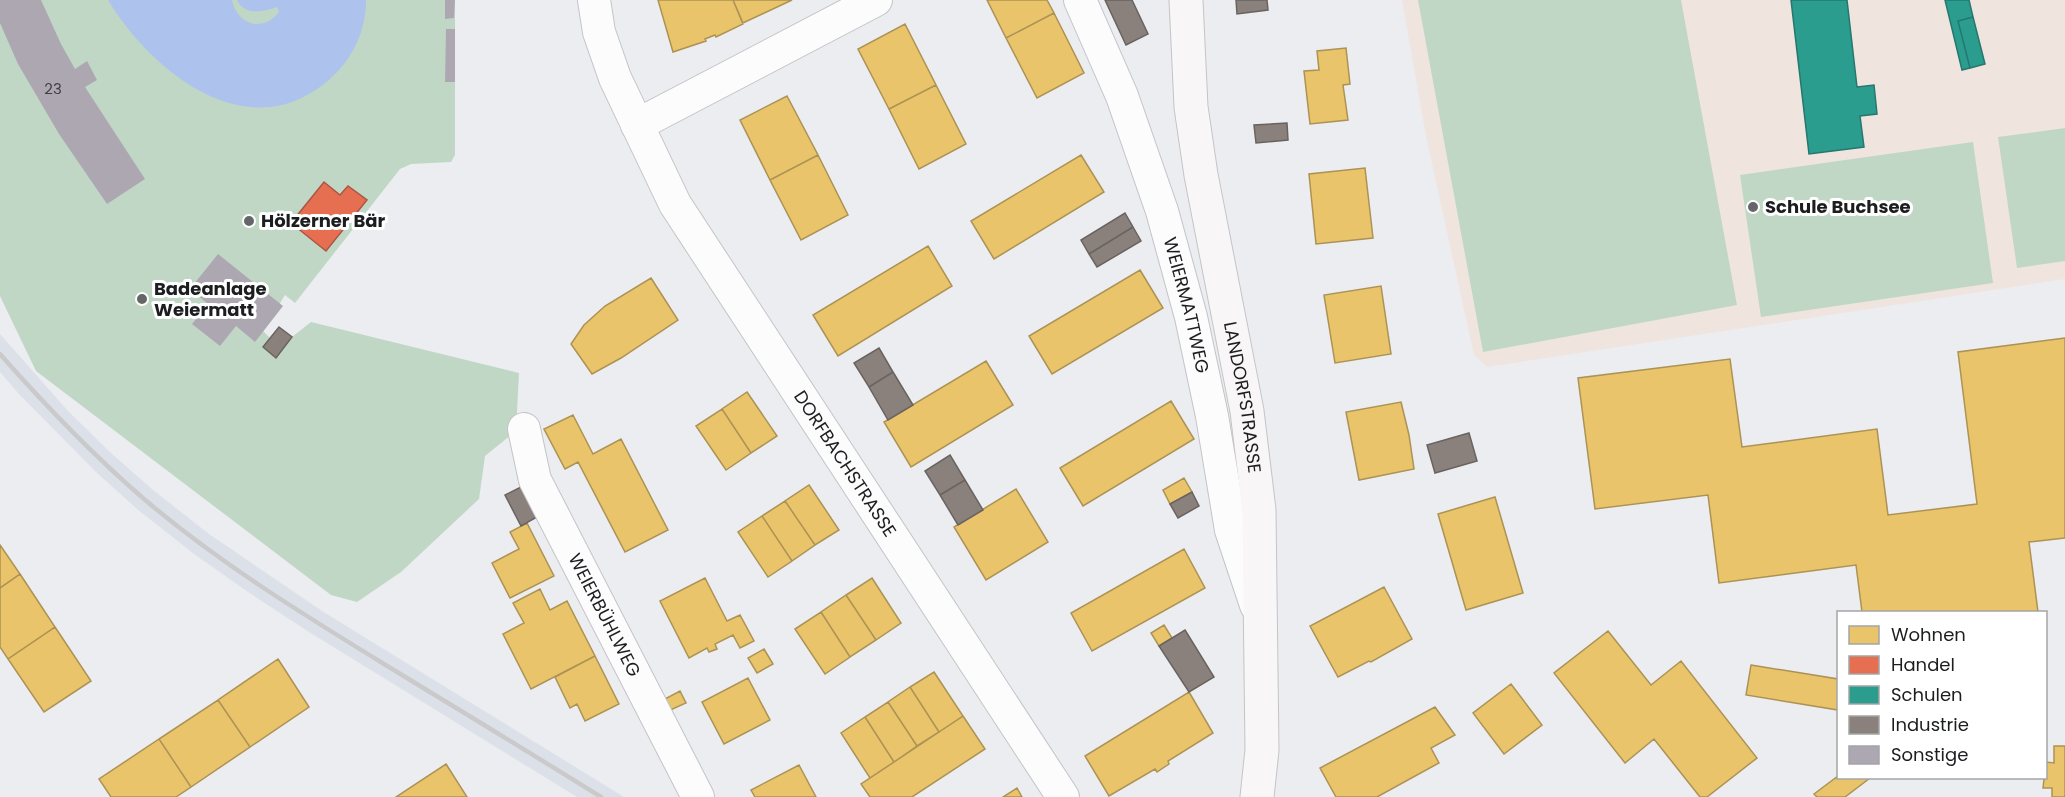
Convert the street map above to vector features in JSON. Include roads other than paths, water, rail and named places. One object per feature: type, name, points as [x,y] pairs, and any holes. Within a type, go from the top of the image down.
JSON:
[{"type":"street","name":"DORFBACHSTRASSE","points":[[594,0],[598,32],[615,78],[675,204],[1063,797]]},
{"type":"street","points":[[637,125],[876,0]]},
{"type":"street","name":"WEIERMATTWEG","points":[[1080,0],[1122,96],[1162,211],[1191,316],[1212,416],[1231,530],[1261,620]]},
{"type":"street","name":"LANDORFSTRASSE","points":[[1186,0],[1186,46],[1194,129],[1248,422],[1258,510],[1262,750],[1257,797]]},
{"type":"street","name":"WEIERBÜHLWEG","points":[[524,429],[535,480],[698,797]]},
{"type":"water","points":[[108,0],[232,0],[239,15],[251,23],[258,24],[273,19],[279,12],[277,7],[249,11],[237,0],[366,0],[361,32],[347,61],[340,69],[301,98],[270,107],[238,105],[207,94],[178,77],[151,54],[127,28]]},
{"type":"railway","points":[[0,354],[106,465],[144,499],[201,544],[322,626],[601,797]]},
{"type":"place","name":"Schule Buchsee","points":[[1753,207]]},
{"type":"place","name":"Hölzerner Bär","points":[[249,221]]},
{"type":"place","name":"Badeanlage Weiermatt","points":[[142,299]]}]
